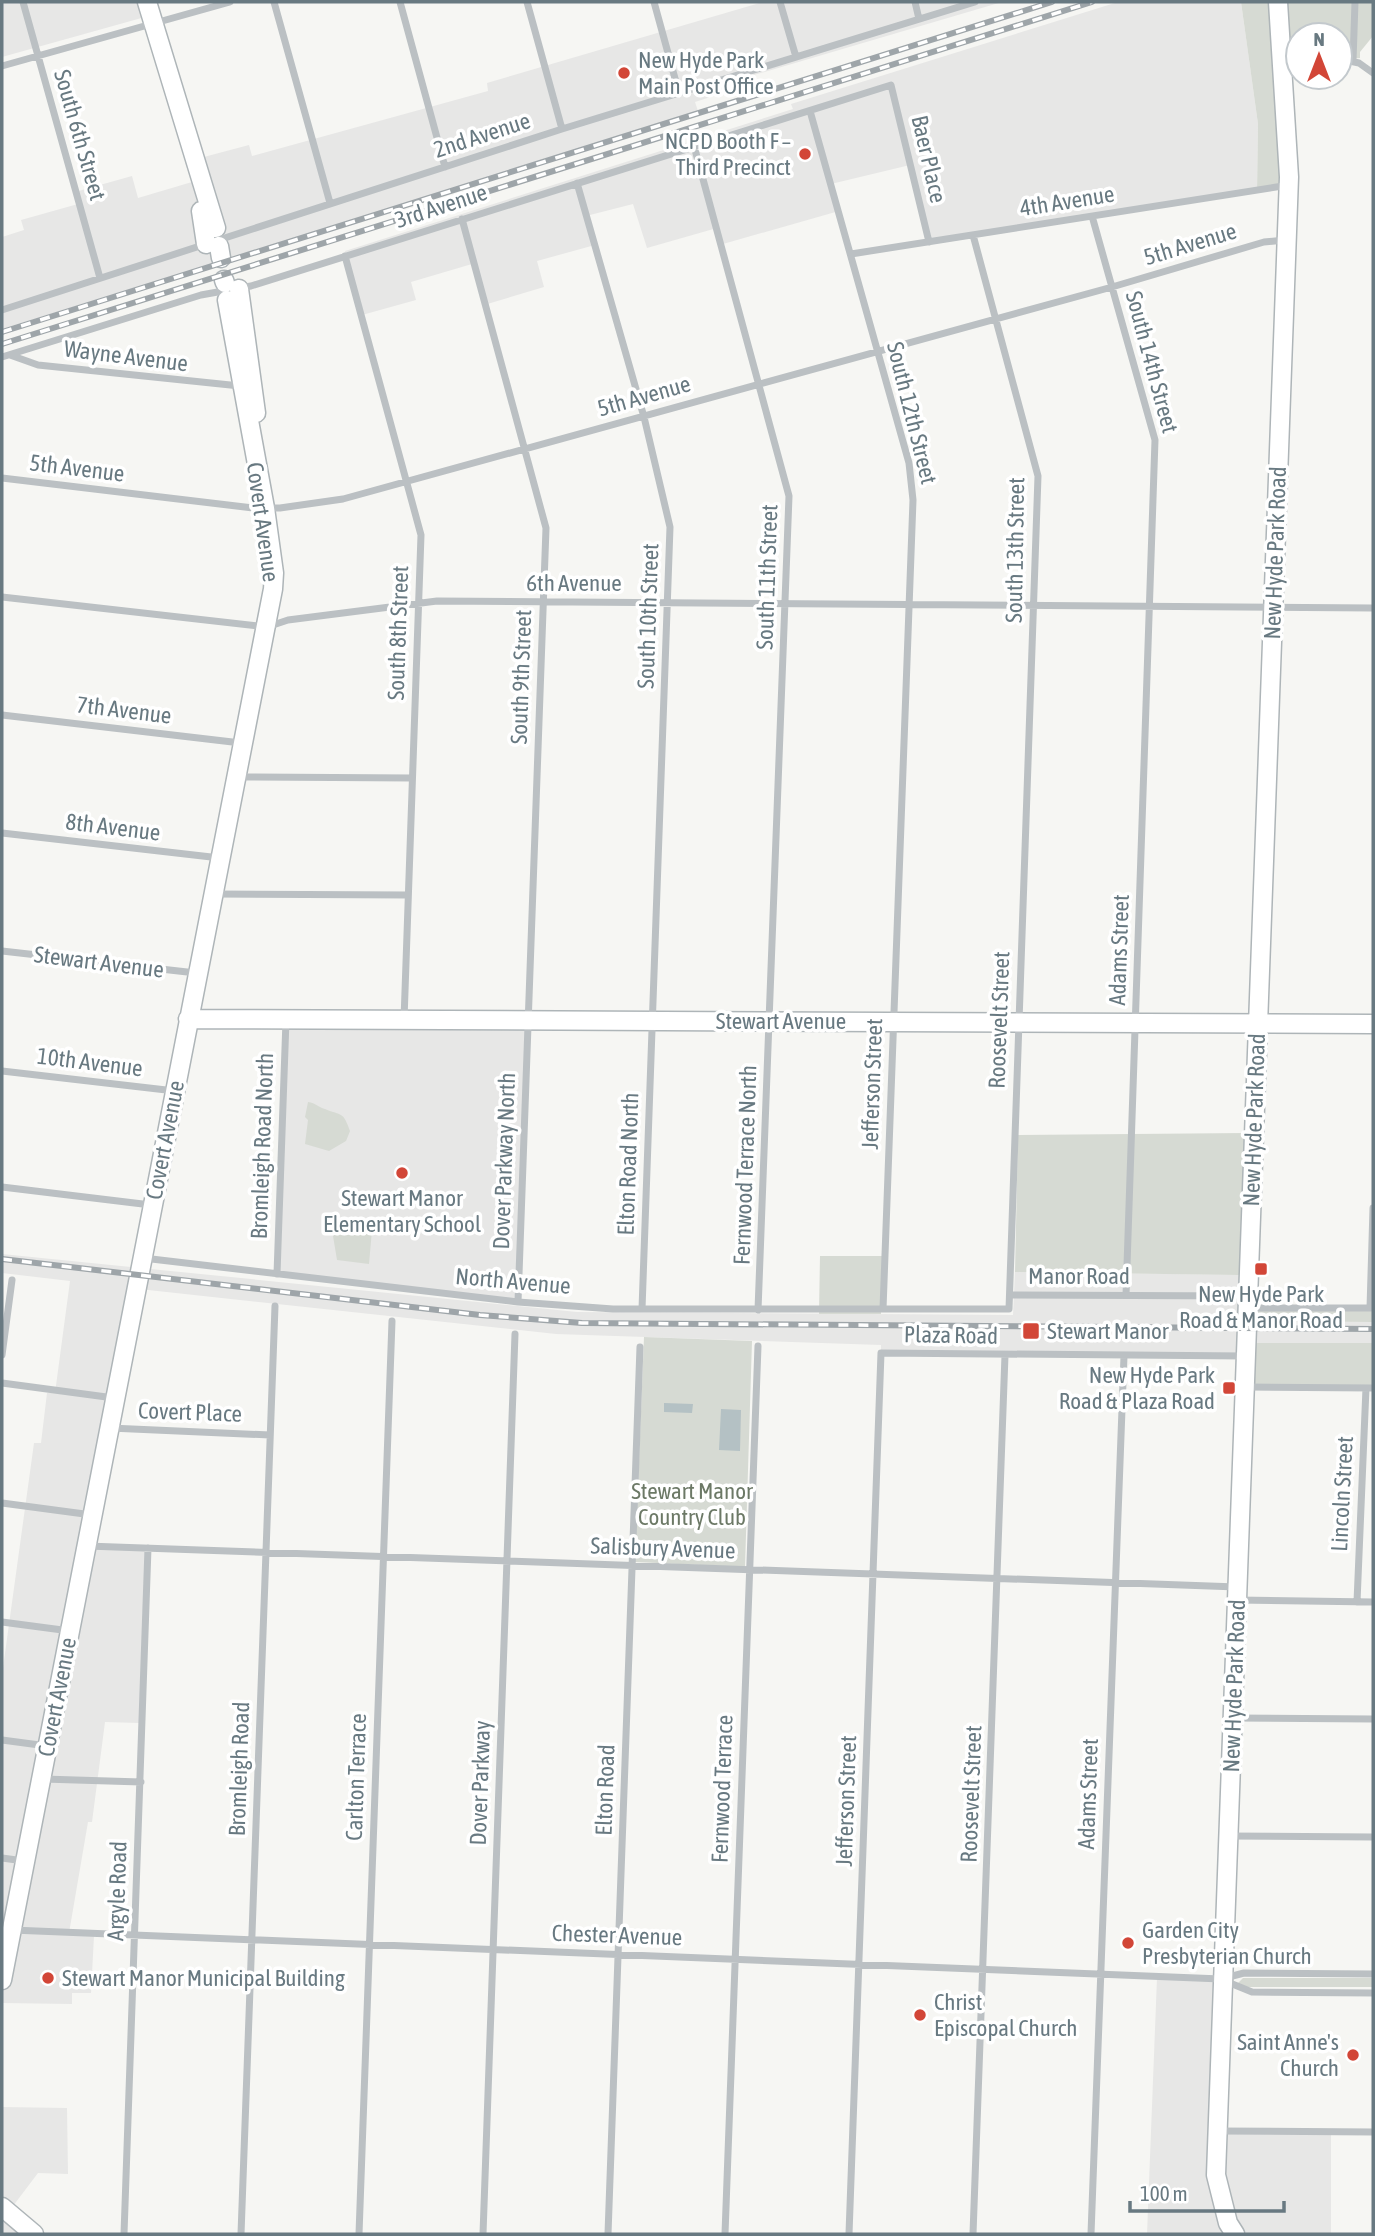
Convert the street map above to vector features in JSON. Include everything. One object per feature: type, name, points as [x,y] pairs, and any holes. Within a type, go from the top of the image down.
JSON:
[{"type":"main road","points":[[147,2],[216,228]]},
{"type":"main road","name":"New Hyde Park Road","points":[[1278,2],[1284,29]]},
{"type":"main road","points":[[169,79],[176,124],[215,250]]},
{"type":"main road","name":"New Hyde Park Road","points":[[1235,2234],[1228,2223],[1216,2175],[1217,2131],[1291,91]]},
{"type":"main road","points":[[229,288],[254,391],[257,465]]},
{"type":"main road","name":"Covert Avenue","points":[[2,1980],[188,1019],[267,628],[274,573],[265,508],[240,386],[229,288]]},
{"type":"main road","name":"Stewart Avenue","points":[[188,1019],[1373,1024]]},
{"type":"main road","points":[[2,2207],[34,2234]]},
{"type":"street","name":"South 6th Street","points":[[23,2],[100,278]]},
{"type":"street","points":[[2,66],[230,2]]},
{"type":"street","points":[[274,2],[330,203]]},
{"type":"street","points":[[400,2],[445,167]]},
{"type":"street","points":[[527,2],[562,129]]},
{"type":"street","points":[[654,2],[679,93]]},
{"type":"street","points":[[780,2],[796,57]]},
{"type":"street","points":[[915,2],[919,19]]},
{"type":"street","name":"2nd Avenue","points":[[2,310],[100,278],[215,250],[330,203],[975,2]]},
{"type":"street","points":[[1354,32],[1355,2]]},
{"type":"street","points":[[1354,62],[1373,73]]},
{"type":"street","name":"Baer Place","points":[[891,85],[929,242]]},
{"type":"street","name":"3rd Avenue","points":[[5,356],[201,295],[345,256],[891,85]]},
{"type":"street","name":"South 12th Street","points":[[810,111],[912,477],[900,859]]},
{"type":"street","name":"South 11th Street","points":[[694,146],[789,490],[769,1021]]},
{"type":"street","name":"South 10th Street","points":[[577,183],[644,416],[670,527],[652,1021]]},
{"type":"street","name":"4th Avenue","points":[[851,254],[1289,185]]},
{"type":"street","name":"South 14th Street","points":[[1092,216],[1155,440],[1151,605]]},
{"type":"street","name":"South 9th Street","points":[[462,219],[526,449],[545,528],[528,1020]]},
{"type":"street","name":"South 13th Street","points":[[972,235],[1038,476],[1028,747]]},
{"type":"street","name":"5th Avenue","points":[[2,478],[265,508],[343,499],[1112,287],[1264,242],[1286,240]]},
{"type":"street","name":"South 8th Street","points":[[345,256],[421,535],[404,1020]]},
{"type":"street","name":"Wayne Avenue","points":[[5,356],[38,365],[240,386]]},
{"type":"street","name":"6th Avenue","points":[[2,597],[267,628],[288,620],[418,601],[1373,608]]},
{"type":"street","name":"Adams Street","points":[[1126,1295],[1151,605]]},
{"type":"street","name":"7th Avenue","points":[[2,715],[243,743]]},
{"type":"street","name":"Roosevelt Street","points":[[1010,1295],[1028,747]]},
{"type":"street","points":[[236,777],[412,778]]},
{"type":"street","name":"8th Avenue","points":[[2,833],[220,858]]},
{"type":"street","name":"Jefferson Street","points":[[883,1309],[900,859]]},
{"type":"street","points":[[213,894],[408,895]]},
{"type":"street","name":"Stewart Avenue","points":[[2,951],[197,974]]},
{"type":"street","name":"Bromleigh Road North","points":[[277,1274],[286,1019]]},
{"type":"street","name":"Dover Parkway North","points":[[518,1302],[528,1020]]},
{"type":"street","name":"Elton Road North","points":[[642,1309],[652,1021]]},
{"type":"street","name":"Fernwood Terrace North","points":[[758,1310],[769,1021]]},
{"type":"street","name":"10th Avenue","points":[[2,1071],[174,1091]]},
{"type":"street","points":[[2,1187],[152,1205]]},
{"type":"street","points":[[1371,1308],[1373,1208]]},
{"type":"street","name":"North Avenue","points":[[142,1258],[518,1302],[642,1309],[883,1309]]},
{"type":"street","points":[[2,1355],[12,1280]]},
{"type":"street","name":"Manor Road","points":[[883,1309],[1009,1309],[1010,1295],[1126,1295],[1371,1308]]},
{"type":"street","name":"Bromleigh Road","points":[[241,2234],[275,1306]]},
{"type":"street","name":"Carlton Terrace","points":[[359,2234],[392,1321]]},
{"type":"street","name":"Dover Parkway","points":[[483,2234],[515,1334]]},
{"type":"street","name":"Fernwood Terrace","points":[[725,2234],[758,1346]]},
{"type":"street","name":"Elton Road","points":[[608,2234],[640,1347]]},
{"type":"street","name":"Plaza Road","points":[[880,1369],[881,1353],[1246,1356]]},
{"type":"street","name":"Roosevelt Street","points":[[973,2234],[1005,1355]]},
{"type":"street","name":"Adams Street","points":[[1091,2234],[1124,1356]]},
{"type":"street","name":"Jefferson Street","points":[[849,2234],[880,1369]]},
{"type":"street","points":[[2,1384],[115,1398]]},
{"type":"street","points":[[1245,1387],[1370,1388]]},
{"type":"street","name":"Lincoln Street","points":[[1357,1602],[1370,1388]]},
{"type":"street","name":"Covert Place","points":[[109,1428],[270,1435]]},
{"type":"street","points":[[2,1503],[93,1515]]},
{"type":"street","name":"Salisbury Avenue","points":[[87,1546],[1115,1584],[1373,1602]]},
{"type":"street","name":"Argyle Road","points":[[124,2234],[148,1548]]},
{"type":"street","points":[[2,1622],[71,1631]]},
{"type":"street","points":[[1233,1718],[1373,1719]]},
{"type":"street","points":[[2,1740],[48,1746]]},
{"type":"street","points":[[41,1779],[141,1782]]},
{"type":"street","points":[[1228,1836],[1373,1837]]},
{"type":"street","points":[[2,1858],[25,1861]]},
{"type":"street","name":"Chester Avenue","points":[[11,1930],[1221,1979]]},
{"type":"street","points":[[1221,1979],[1244,1973],[1373,1974]]},
{"type":"street","points":[[1221,1979],[1252,1992],[1373,1993]]},
{"type":"street","points":[[1217,2131],[1373,2132]]},
{"type":"shaded area","points":[[2,2],[141,2],[145,17],[2,57]]},
{"type":"shaded area","points":[[763,2],[1002,2],[727,83],[729,91],[695,102],[698,111],[2,329],[2,237],[24,230],[21,220],[78,204],[75,192],[132,176],[138,198],[192,182],[185,162],[249,145],[252,156],[488,91],[487,83]]},
{"type":"shaded area","points":[[1118,2],[1241,2],[1258,124],[1257,192],[928,245],[910,165],[831,184],[839,211],[723,244],[717,228],[647,248],[633,204],[586,216],[595,245],[537,261],[544,287],[484,305],[472,264],[411,282],[416,300],[362,315],[345,251],[793,109],[791,104]]},
{"type":"shaded area","name":"Stewart Manor Elementary School","points":[[286,1019],[528,1020],[518,1302],[277,1274]]},
{"type":"shaded area","points":[[2,1254],[577,1312],[1013,1315],[1015,1272],[1251,1275],[1249,1321],[1373,1322],[1373,1343],[1249,1343],[1248,1354],[881,1350],[881,1345],[556,1334],[139,1289],[89,1548],[145,1551],[139,1723],[105,1722],[92,1822],[88,1822],[69,1933],[94,1936],[91,1993],[72,1993],[72,2004],[2,2003],[2,1675],[34,1443],[41,1443],[47,1393],[55,1393],[70,1281],[2,1273]]},
{"type":"shaded area","points":[[664,1403],[693,1404],[692,1413],[664,1412]]},
{"type":"shaded area","points":[[721,1409],[741,1410],[740,1451],[719,1450]]},
{"type":"shaded area","points":[[1157,1978],[1222,1980],[1221,2128],[1331,2129],[1331,2234],[1147,2234]]},
{"type":"shaded area","points":[[2,2107],[67,2108],[68,2174],[38,2173],[10,2210],[38,2234],[2,2234]]},
{"type":"green space","points":[[1241,2],[1373,2],[1373,36],[1360,52],[1360,58],[1354,59],[1354,21],[1284,21],[1284,91],[1290,91],[1293,186],[1257,192],[1258,124]]},
{"type":"green space","points":[[308,1102],[339,1114],[346,1120],[350,1131],[346,1141],[329,1151],[305,1144]]},
{"type":"green space","points":[[1246,1133],[1239,1275],[1015,1272],[1018,1135]]},
{"type":"green space","points":[[358,1223],[372,1230],[369,1264],[337,1260],[333,1236],[342,1225]]},
{"type":"green space","points":[[820,1256],[882,1256],[881,1314],[819,1314]]},
{"type":"green space","points":[[1249,1309],[1373,1309],[1373,1322],[1249,1321]]},
{"type":"green space","name":"Stewart Manor Country Club","points":[[644,1337],[752,1341],[745,1567],[635,1562]]},
{"type":"green space","points":[[1248,1343],[1373,1343],[1373,1387],[1247,1388]]},
{"type":"green space","points":[[1243,1978],[1373,1978],[1373,1987],[1242,1987],[1238,1983]]},
{"type":"railway","points":[[2,332],[1052,2]]},
{"type":"railway","points":[[2,344],[1092,2]]},
{"type":"railway","points":[[2,1259],[480,1315],[582,1323],[1373,1329]]},
{"type":"place","name":"New Hyde Park Main Post Office","points":[[624,73]]},
{"type":"place","name":"NCPD Booth F – Third Precinct","points":[[805,154]]},
{"type":"place","name":"Stewart Manor Elementary School","points":[[402,1173]]},
{"type":"place","name":"New Hyde Park Road & Manor Road","points":[[1261,1269]]},
{"type":"place","name":"Stewart Manor","points":[[1031,1331]]},
{"type":"place","name":"New Hyde Park Road & Plaza Road","points":[[1229,1388]]},
{"type":"place","name":"Garden City Presbyterian Church","points":[[1128,1943]]},
{"type":"place","name":"Stewart Manor Municipal Building","points":[[48,1978]]},
{"type":"place","name":"Christ Episcopal Church","points":[[920,2015]]},
{"type":"place","name":"Saint Anne's Church","points":[[1353,2055]]}]
